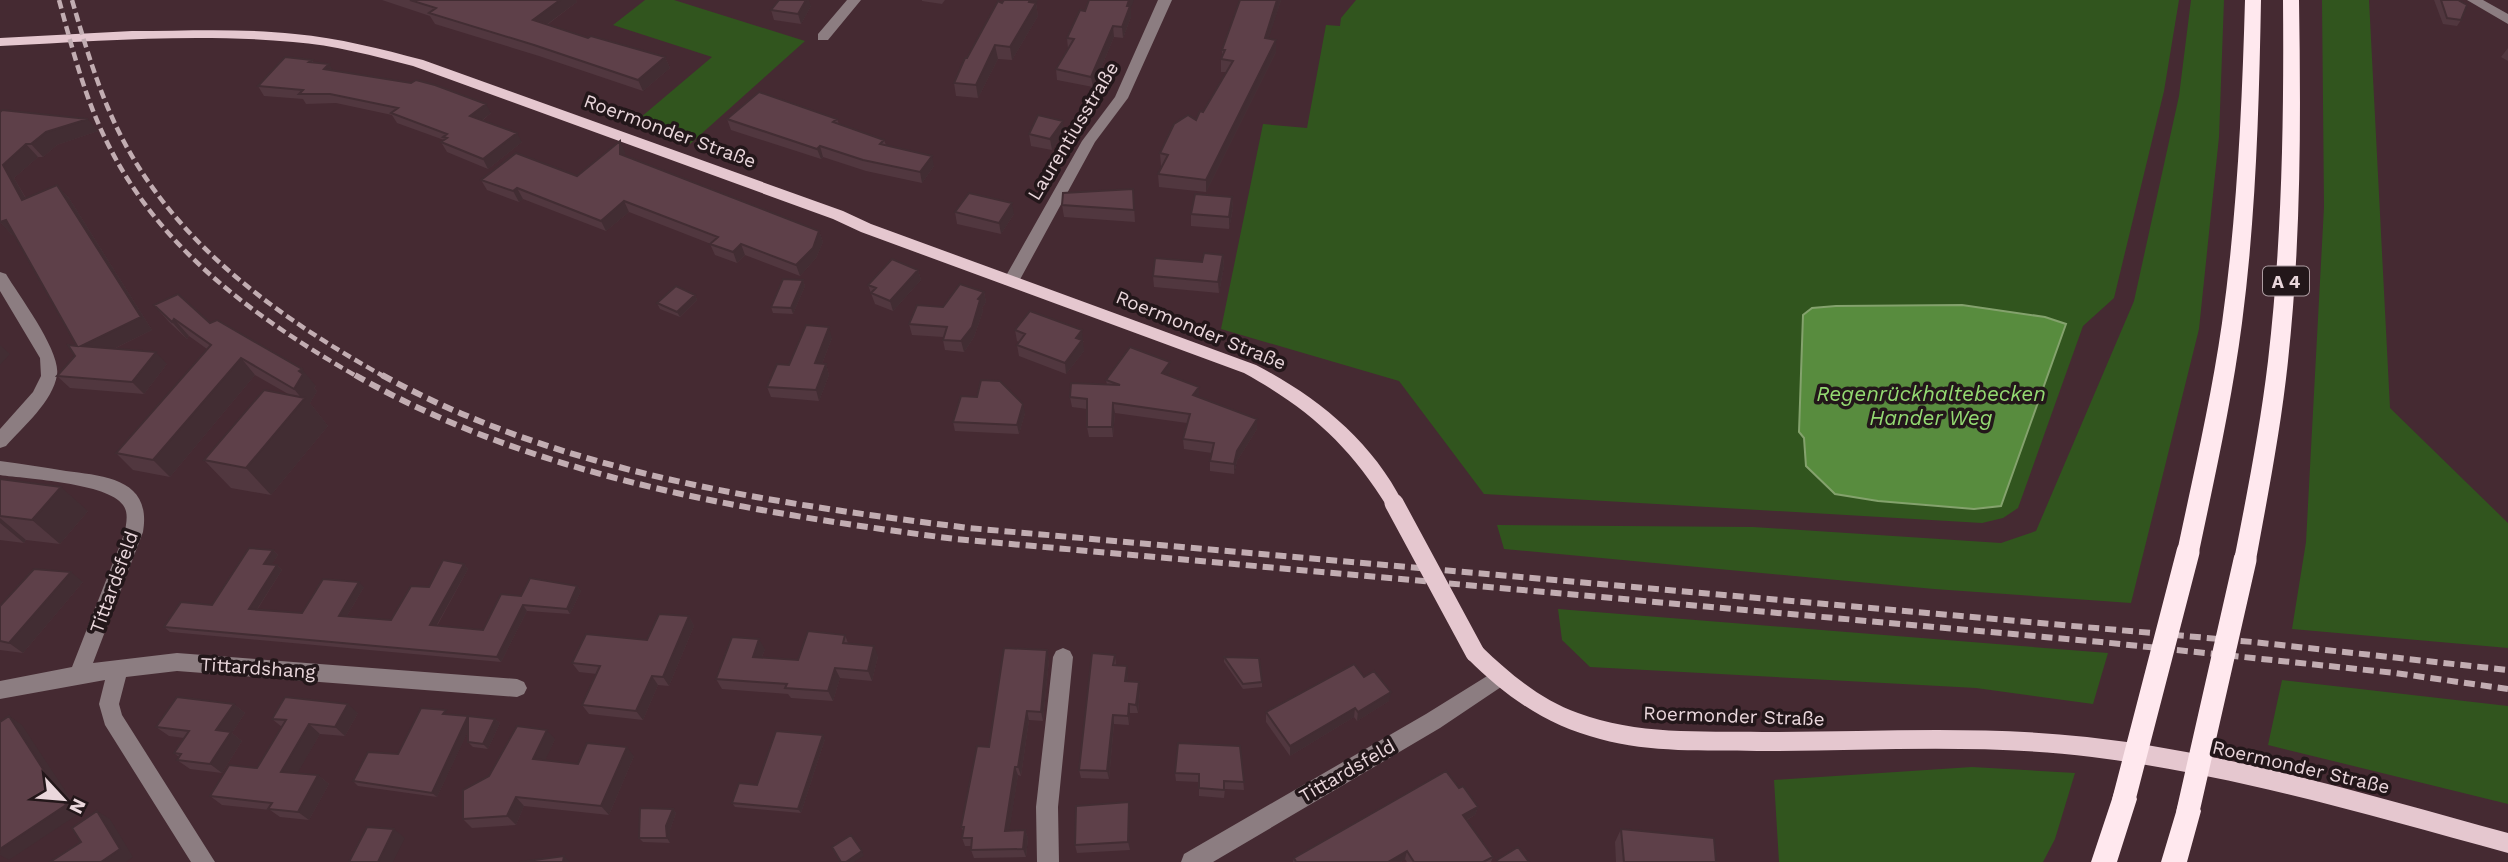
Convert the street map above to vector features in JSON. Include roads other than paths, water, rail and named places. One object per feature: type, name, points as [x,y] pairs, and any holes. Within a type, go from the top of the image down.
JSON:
[{"type":"highway","name":"A 4","points":[[2104,862],[2124,799],[2188,552],[2208,459],[2234,311],[2249,138],[2253,0]]},
{"type":"highway","name":"A 4","points":[[2174,862],[2245,560],[2281,338],[2293,149],[2291,0]]},
{"type":"main road","name":"Roermonder Straße","points":[[0,42],[132,35],[253,35],[328,42],[386,54],[418,63],[1250,369],[1286,388],[1326,415],[1349,439],[1394,503],[1475,653],[1500,677],[1538,705],[1581,725],[1667,740],[1821,742],[1942,739],[2089,747],[2249,774],[2508,843]]},
{"type":"street","points":[[823,37],[854,0]]},
{"type":"street","name":"Laurentiusstraße","points":[[1011,281],[1030,253],[1042,223],[1073,169],[1121,98],[1165,0]]},
{"type":"street","points":[[2474,0],[2508,20]]},
{"type":"street","points":[[0,278],[48,358],[48,376],[39,396],[0,441]]},
{"type":"street","name":"Tittardsfeld","points":[[0,468],[107,484],[123,491],[132,501],[137,516],[134,532],[79,674]]},
{"type":"street","points":[[1048,862],[1047,807],[1063,657]]},
{"type":"street","name":"Tittardshang","points":[[0,690],[79,674],[177,662],[517,688]]},
{"type":"street","points":[[118,669],[109,704],[112,718],[204,862]]},
{"type":"street","name":"Tittardsfeld","points":[[1192,862],[1433,721],[1500,677]]},
{"type":"water","name":"Regenrückhaltebecken Hander Weg","points":[[1962,305],[2045,317],[2066,324],[2001,506],[1974,509],[1878,501],[1835,494],[1806,466],[1804,438],[1799,432],[1803,315],[1812,308],[1836,306]]},
{"type":"railway","points":[[59,0],[81,76],[102,132],[133,187],[158,221],[187,252],[251,308],[358,377]]},
{"type":"railway","points":[[72,0],[94,72],[123,140],[146,179],[173,214],[236,277],[271,305],[308,331],[385,377]]},
{"type":"railway","points":[[355,375],[425,411],[497,441],[571,465],[646,486],[800,517],[955,539],[2101,642],[2395,673],[2508,689]]},
{"type":"railway","points":[[382,375],[450,409],[521,437],[593,460],[742,494],[894,518],[969,528],[2253,642],[2508,670]]}]
